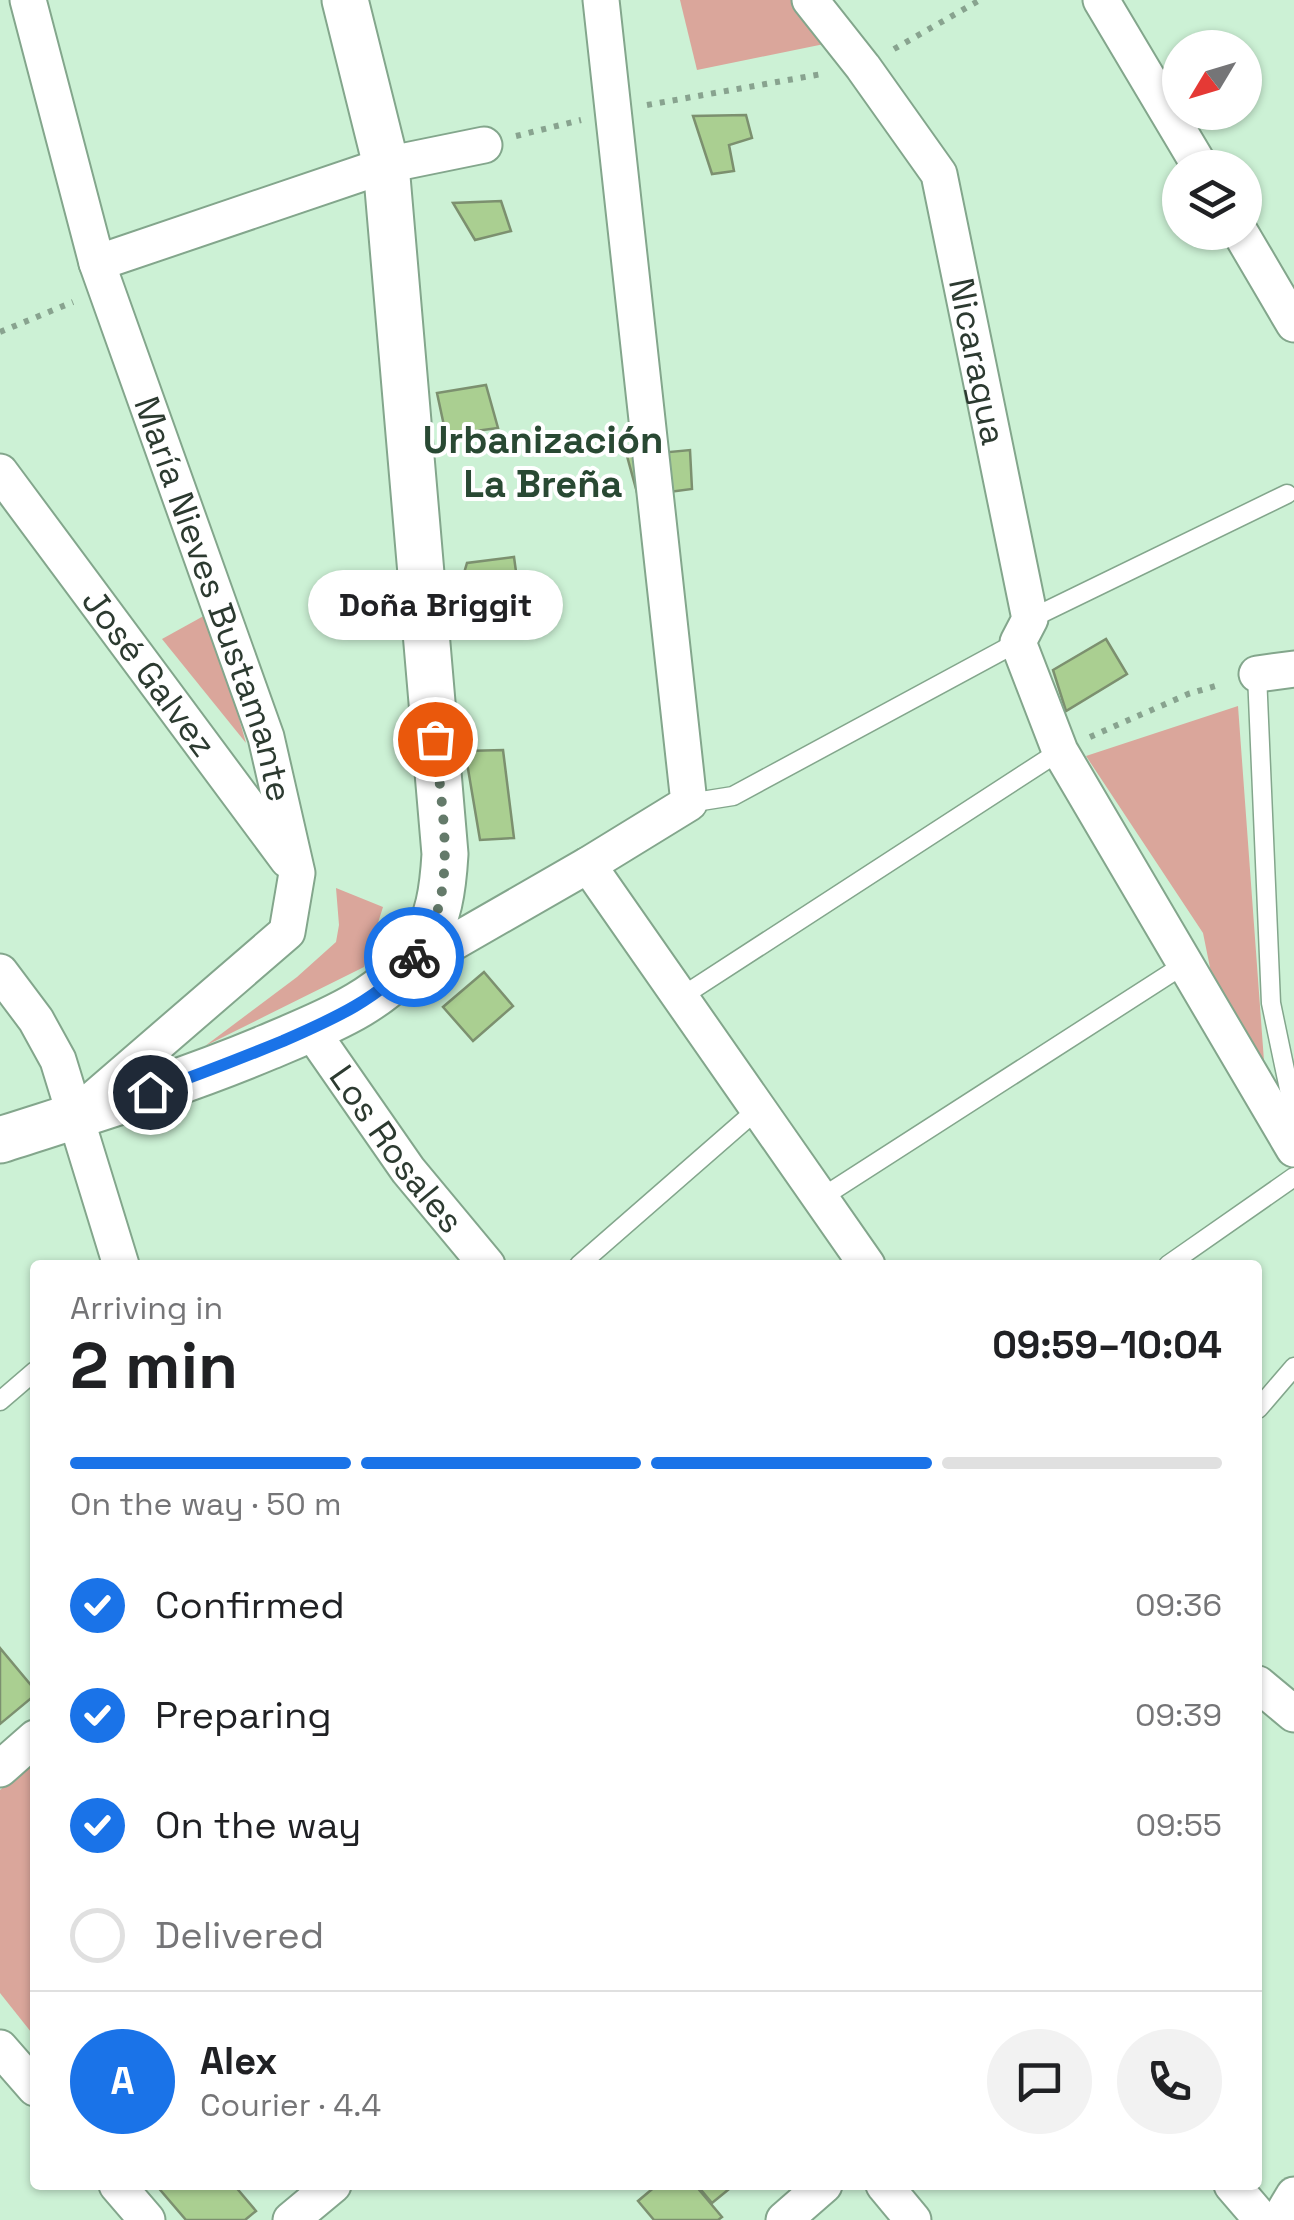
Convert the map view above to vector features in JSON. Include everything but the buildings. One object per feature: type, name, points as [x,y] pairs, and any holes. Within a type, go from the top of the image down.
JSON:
[{"type":"street","name":"María Nieves Bustamante","points":[[28,0],[102,276],[266,737],[298,873],[288,932],[74,1116]]},
{"type":"street","points":[[0,1140],[227,1064],[344,1013],[380,992],[402,972],[434,922],[442,891],[444,854],[386,165],[344,0]]},
{"type":"street","points":[[402,972],[689,802],[601,0]]},
{"type":"street","name":"Nicaragua","points":[[810,0],[863,66],[938,174],[1024,630],[1060,751],[1294,1149]]},
{"type":"street","points":[[1101,0],[1190,150]]},
{"type":"street","points":[[102,276],[386,165],[484,144]]},
{"type":"street","points":[[1251,250],[1294,324]]},
{"type":"street","name":"José Galvez","points":[[0,472],[298,873]]},
{"type":"street","points":[[1257,674],[1294,669]]},
{"type":"street","points":[[588,864],[864,1260]]},
{"type":"street","points":[[0,972],[36,1020],[58,1060],[119,1260]]},
{"type":"street","name":"Los Rosales","points":[[310,1029],[408,1170],[483,1260]]},
{"type":"street","points":[[1262,1687],[1294,1714]]},
{"type":"street","points":[[0,1769],[30,1742]]},
{"type":"street","points":[[0,2048],[30,2082]]},
{"type":"street","points":[[121,2190],[147,2220]]},
{"type":"street","points":[[291,2220],[327,2190]]},
{"type":"street","points":[[784,2220],[818,2190]]},
{"type":"street","points":[[888,2190],[913,2220]]},
{"type":"street","points":[[1236,2190],[1262,2220]]},
{"type":"street","points":[[1279,2220],[1294,2195]]},
{"type":"lane","points":[[689,802],[733,796],[1024,630],[1287,494]]},
{"type":"lane","points":[[1257,674],[1271,1003],[1294,1114]]},
{"type":"lane","points":[[681,997],[1060,751]]},
{"type":"lane","points":[[821,1198],[1185,964]]},
{"type":"lane","points":[[585,1260],[759,1108]]},
{"type":"lane","points":[[1175,1260],[1294,1177]]},
{"type":"lane","points":[[1262,1404],[1294,1366]]},
{"type":"lane","points":[[0,1401],[30,1375]]},
{"type":"path","points":[[484,144],[614,111],[863,66],[980,0]]},
{"type":"path","points":[[0,332],[102,276]]},
{"type":"path","points":[[1060,751],[1188,694],[1257,674]]},
{"type":"shaded area","points":[[680,0],[800,0],[834,42],[697,70]]},
{"type":"shaded area","points":[[209,613],[246,743],[162,639]]},
{"type":"shaded area","points":[[1238,706],[1267,1102],[1218,1007],[1203,933],[1086,756]]},
{"type":"shaded area","points":[[336,888],[383,907],[364,967],[205,1046],[297,977],[336,942]]},
{"type":"shaded area","points":[[30,1763],[30,2031],[0,1993],[0,1790]]},
{"type":"way so far","points":[[414,957],[434,922],[442,891],[444,854],[435,739]]},
{"type":"place","name":"Doña Briggit","points":[[435,739]]},
{"type":"district","name":"Urbanización La Breña","points":[[543,462]]},
{"type":"route","points":[[150,1092],[227,1064],[344,1013],[380,992],[414,957]]}]
